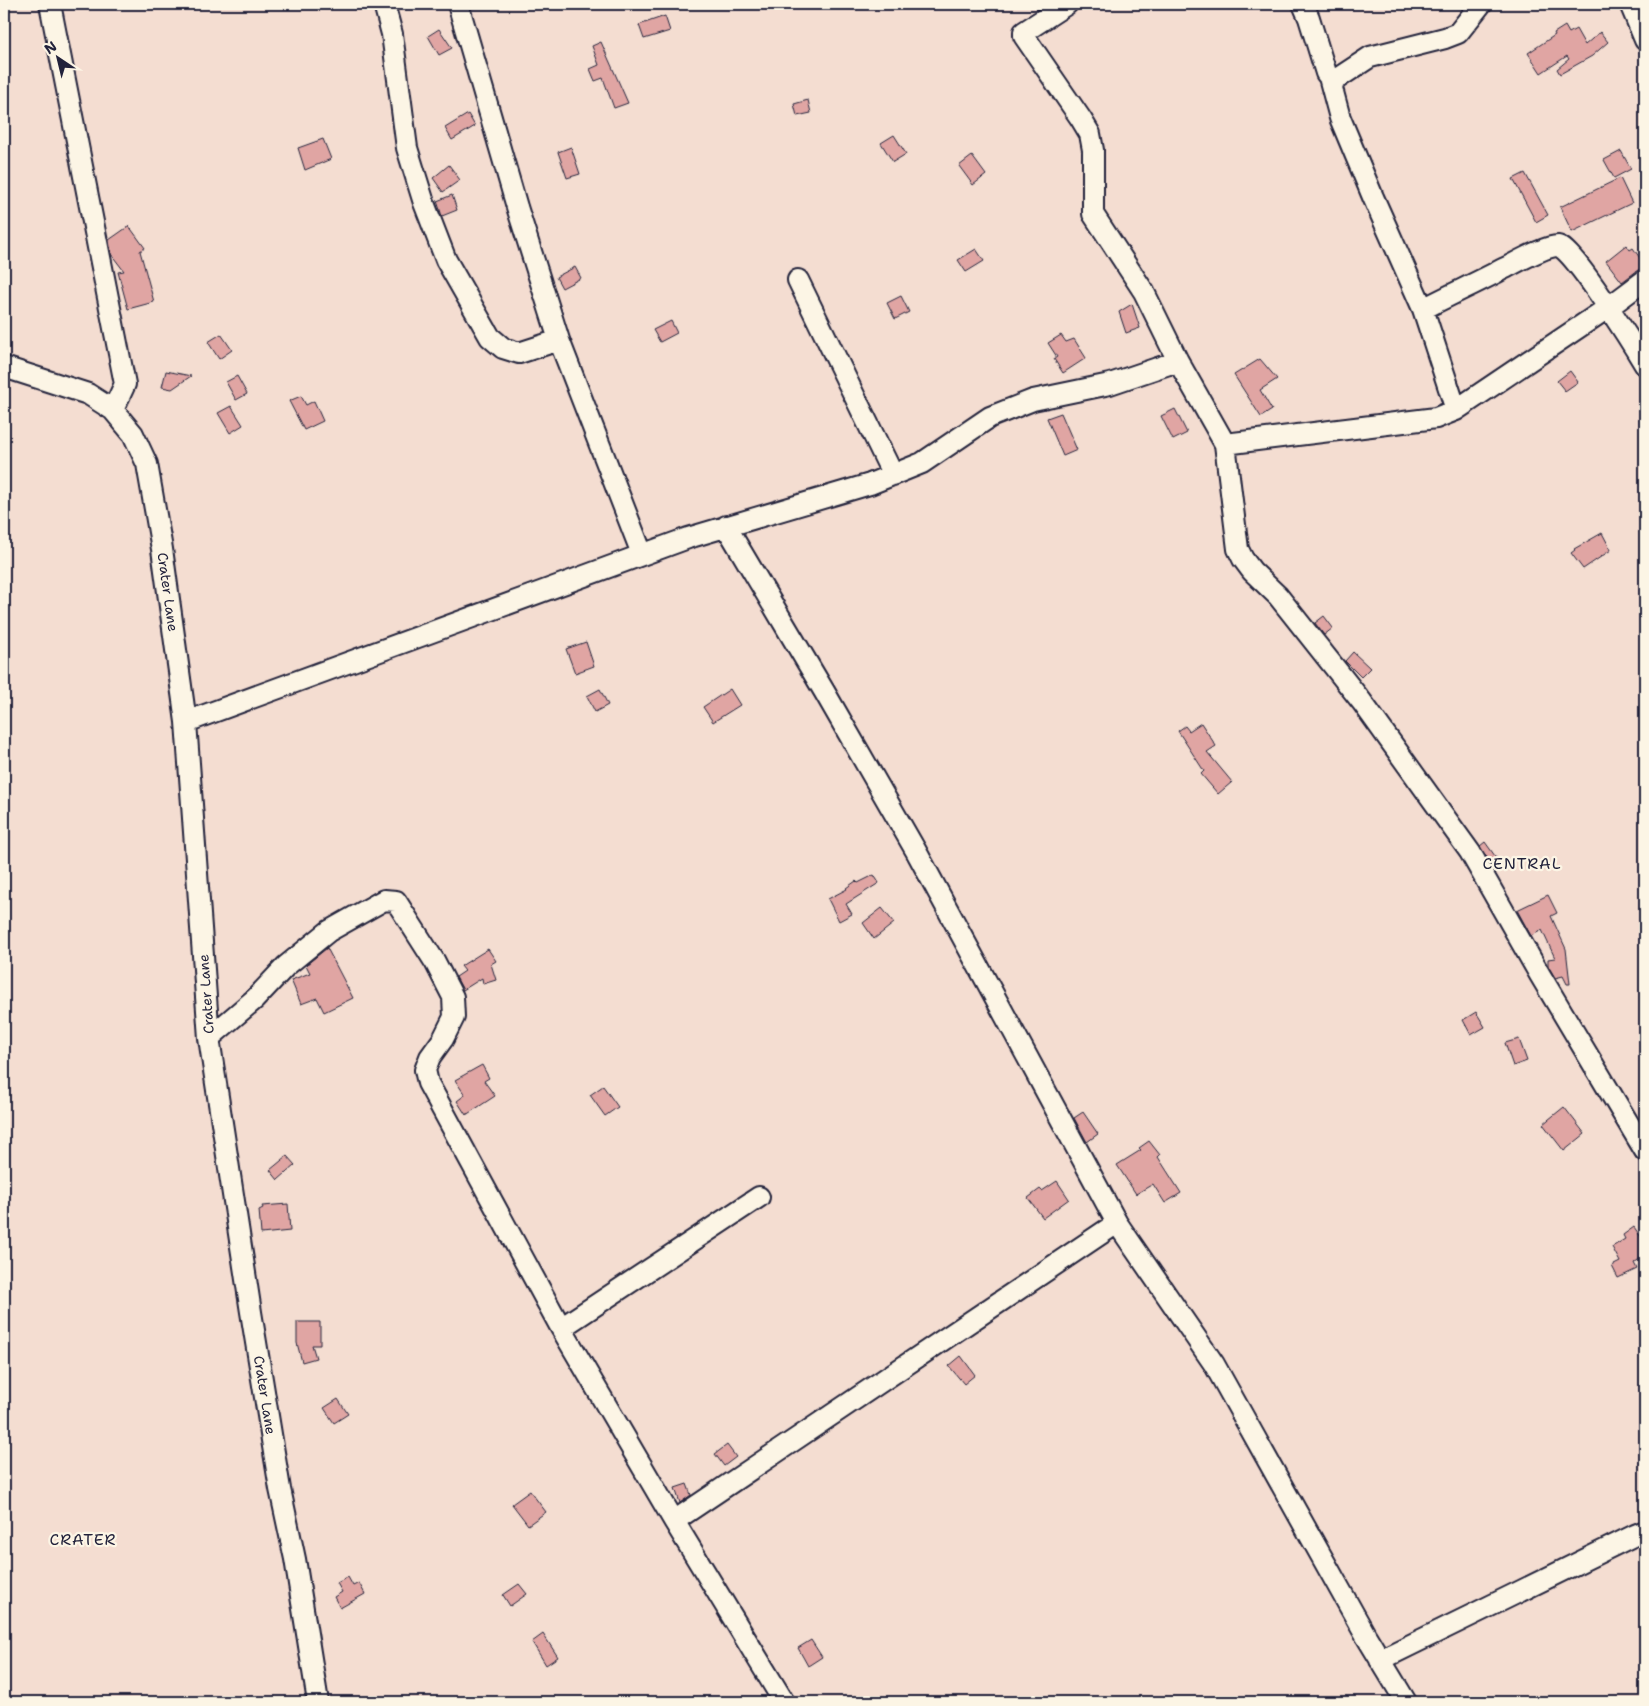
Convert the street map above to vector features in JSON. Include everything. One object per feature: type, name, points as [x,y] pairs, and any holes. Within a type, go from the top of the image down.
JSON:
[{"type":"street","points":[[50,4],[125,384],[113,410]]},
{"type":"street","points":[[384,4],[392,34],[407,148],[424,203],[446,260],[490,337],[503,348],[519,353],[559,340]]},
{"type":"street","points":[[458,4],[517,207],[559,340],[642,554]]},
{"type":"street","points":[[1067,4],[1024,32],[1024,36],[1090,134],[1093,150],[1093,214],[1144,292],[1178,361],[1225,444],[1238,549],[1243,559],[1252,571],[1278,596],[1362,702],[1470,852],[1540,975],[1645,1151]]},
{"type":"street","points":[[1303,4],[1329,77],[1340,118],[1423,309],[1456,410]]},
{"type":"street","points":[[1329,77],[1338,78],[1370,57],[1458,33],[1480,4]]},
{"type":"street","points":[[1630,4],[1645,40]]},
{"type":"street","points":[[1423,309],[1534,254],[1557,246],[1564,248],[1573,258],[1609,307],[1645,365]]},
{"type":"street","points":[[798,280],[893,474]]},
{"type":"street","points":[[1225,444],[1436,418],[1456,410],[1609,307],[1645,280]]},
{"type":"street","points":[[186,722],[642,554],[726,526],[870,484],[922,462],[990,417],[1033,400],[1110,384],[1178,361]]},
{"type":"street","name":"Crater Lane","points":[[4,368],[88,394],[113,410],[133,434],[148,464],[186,722],[209,1038],[280,1489],[295,1560],[318,1702]]},
{"type":"street","points":[[726,526],[916,851],[1117,1223],[1214,1364],[1380,1660],[1406,1702]]},
{"type":"street","points":[[209,1038],[255,999],[286,966],[329,931],[384,900],[396,901],[435,962],[453,997],[454,1017],[425,1070],[428,1083],[561,1328],[674,1521],[784,1702]]},
{"type":"street","points":[[561,1328],[759,1197]]},
{"type":"street","points":[[674,1521],[1117,1223]]},
{"type":"street","points":[[1380,1660],[1645,1531]]},
{"type":"building","points":[[665,16],[670,31],[644,39],[639,25]]},
{"type":"building","points":[[1565,26],[1569,33],[1576,29],[1585,45],[1600,32],[1608,42],[1592,56],[1560,74],[1557,69],[1569,59],[1567,56],[1541,73],[1528,53]]},
{"type":"building","points":[[439,29],[452,48],[439,55],[428,36]]},
{"type":"building","points":[[601,42],[628,103],[614,108],[603,78],[595,81],[590,69],[599,65],[592,46]]},
{"type":"building","points":[[808,100],[811,113],[797,116],[794,104]]},
{"type":"building","points":[[468,114],[475,126],[452,140],[445,128]]},
{"type":"building","points":[[894,135],[906,154],[893,162],[881,143]]},
{"type":"building","points":[[323,139],[331,159],[305,170],[298,148]]},
{"type":"building","points":[[571,147],[580,174],[567,178],[558,152]]},
{"type":"building","points":[[1621,151],[1631,169],[1614,178],[1604,160]]},
{"type":"building","points":[[972,156],[986,175],[973,185],[959,166]]},
{"type":"building","points":[[449,165],[460,180],[443,192],[433,178]]},
{"type":"building","points":[[1525,173],[1548,215],[1536,222],[1513,179]]},
{"type":"building","points":[[1620,178],[1632,203],[1572,232],[1560,207]]},
{"type":"building","points":[[452,195],[457,210],[442,216],[437,201]]},
{"type":"building","points":[[129,226],[145,248],[140,251],[154,302],[128,309],[118,272],[124,271],[111,254],[109,240]]},
{"type":"building","points":[[1626,245],[1630,250],[1633,248],[1642,261],[1640,264],[1642,267],[1622,282],[1606,261]]},
{"type":"building","points":[[976,249],[984,261],[966,272],[958,260]]},
{"type":"building","points":[[575,267],[581,278],[562,288],[556,277]]},
{"type":"building","points":[[901,296],[909,312],[895,319],[887,303]]},
{"type":"building","points":[[1132,304],[1140,328],[1126,333],[1119,312]]},
{"type":"building","points":[[671,321],[677,333],[660,342],[653,330]]},
{"type":"building","points":[[221,334],[232,350],[219,359],[208,342]]},
{"type":"building","points":[[1061,335],[1066,342],[1074,339],[1086,358],[1063,373],[1054,359],[1057,357],[1048,343]]},
{"type":"building","points":[[1260,359],[1277,379],[1260,390],[1272,410],[1261,417],[1234,375]]},
{"type":"building","points":[[166,371],[191,376],[172,389],[162,387]]},
{"type":"building","points":[[1570,371],[1578,382],[1565,391],[1557,381]]},
{"type":"building","points":[[237,376],[247,394],[236,400],[226,382]]},
{"type":"building","points":[[301,396],[306,405],[314,401],[323,421],[304,430],[289,401]]},
{"type":"building","points":[[231,406],[243,425],[230,433],[218,413]]},
{"type":"building","points":[[1175,409],[1187,433],[1173,440],[1161,416]]},
{"type":"building","points":[[1061,413],[1077,450],[1063,456],[1047,418]]},
{"type":"building","points":[[1602,533],[1611,550],[1583,569],[1571,553],[1574,549]]},
{"type":"building","points":[[1324,616],[1333,628],[1324,635],[1315,623]]},
{"type":"building","points":[[586,642],[594,666],[575,673],[566,649]]},
{"type":"building","points":[[1353,652],[1370,668],[1361,677],[1345,661]]},
{"type":"building","points":[[600,689],[608,705],[595,712],[587,696]]},
{"type":"building","points":[[730,689],[740,705],[713,722],[703,707]]},
{"type":"building","points":[[1201,723],[1216,746],[1207,752],[1232,782],[1218,794],[1201,774],[1204,771],[1178,731],[1185,726],[1189,731]]},
{"type":"building","points":[[1485,842],[1500,863],[1493,868],[1480,846]]},
{"type":"building","points":[[874,875],[879,883],[846,904],[852,914],[839,921],[828,899],[847,889],[856,881],[858,883]]},
{"type":"building","points":[[1548,895],[1557,913],[1551,916],[1566,949],[1570,984],[1567,984],[1563,976],[1555,978],[1548,966],[1548,959],[1555,958],[1542,930],[1531,936],[1517,910]]},
{"type":"building","points":[[882,908],[894,923],[874,939],[863,923]]},
{"type":"building","points":[[327,948],[353,998],[324,1012],[317,998],[301,1004],[291,980],[310,973],[306,965]]},
{"type":"building","points":[[488,949],[496,961],[491,964],[496,980],[483,984],[482,978],[463,990],[456,977],[465,971],[461,966]]},
{"type":"building","points":[[1476,1012],[1485,1027],[1471,1035],[1463,1020]]},
{"type":"building","points":[[1519,1039],[1527,1061],[1513,1066],[1505,1043]]},
{"type":"building","points":[[482,1065],[489,1078],[484,1081],[495,1096],[466,1115],[457,1101],[465,1095],[455,1080]]},
{"type":"building","points":[[603,1086],[618,1107],[605,1116],[590,1095]]},
{"type":"building","points":[[1564,1107],[1585,1134],[1564,1151],[1543,1124]]},
{"type":"building","points":[[1083,1112],[1098,1134],[1087,1142],[1074,1118]]},
{"type":"building","points":[[1149,1141],[1160,1155],[1158,1157],[1181,1193],[1165,1203],[1153,1184],[1136,1194],[1117,1165],[1141,1150],[1139,1148]]},
{"type":"building","points":[[287,1156],[295,1165],[278,1180],[270,1170]]},
{"type":"building","points":[[1057,1181],[1069,1199],[1043,1218],[1028,1198],[1040,1189],[1042,1191]]},
{"type":"building","points":[[288,1204],[290,1231],[261,1234],[259,1210],[263,1208],[262,1206]]},
{"type":"building","points":[[1634,1227],[1645,1243],[1645,1255],[1634,1263],[1637,1269],[1618,1278],[1612,1266],[1620,1262],[1612,1247],[1625,1239],[1623,1235]]},
{"type":"building","points":[[297,1322],[320,1322],[320,1345],[312,1345],[316,1358],[302,1362],[297,1343]]},
{"type":"building","points":[[961,1356],[975,1375],[964,1384],[949,1366]]},
{"type":"building","points":[[338,1399],[348,1414],[334,1423],[324,1408]]},
{"type":"building","points":[[727,1445],[736,1457],[724,1466],[715,1454]]},
{"type":"building","points":[[687,1484],[691,1495],[680,1503],[675,1488]]},
{"type":"building","points":[[530,1491],[546,1512],[528,1525],[512,1504]]},
{"type":"building","points":[[348,1577],[353,1586],[359,1583],[365,1594],[340,1608],[334,1597],[342,1592],[337,1583]]},
{"type":"building","points":[[519,1584],[527,1594],[510,1606],[503,1595]]},
{"type":"building","points":[[543,1634],[558,1657],[546,1665],[532,1642]]},
{"type":"building","points":[[811,1640],[822,1657],[808,1666],[798,1648]]},
{"type":"district","name":"CENTRAL","points":[[1522,863]]},
{"type":"district","name":"CRATER","points":[[83,1539]]}]
